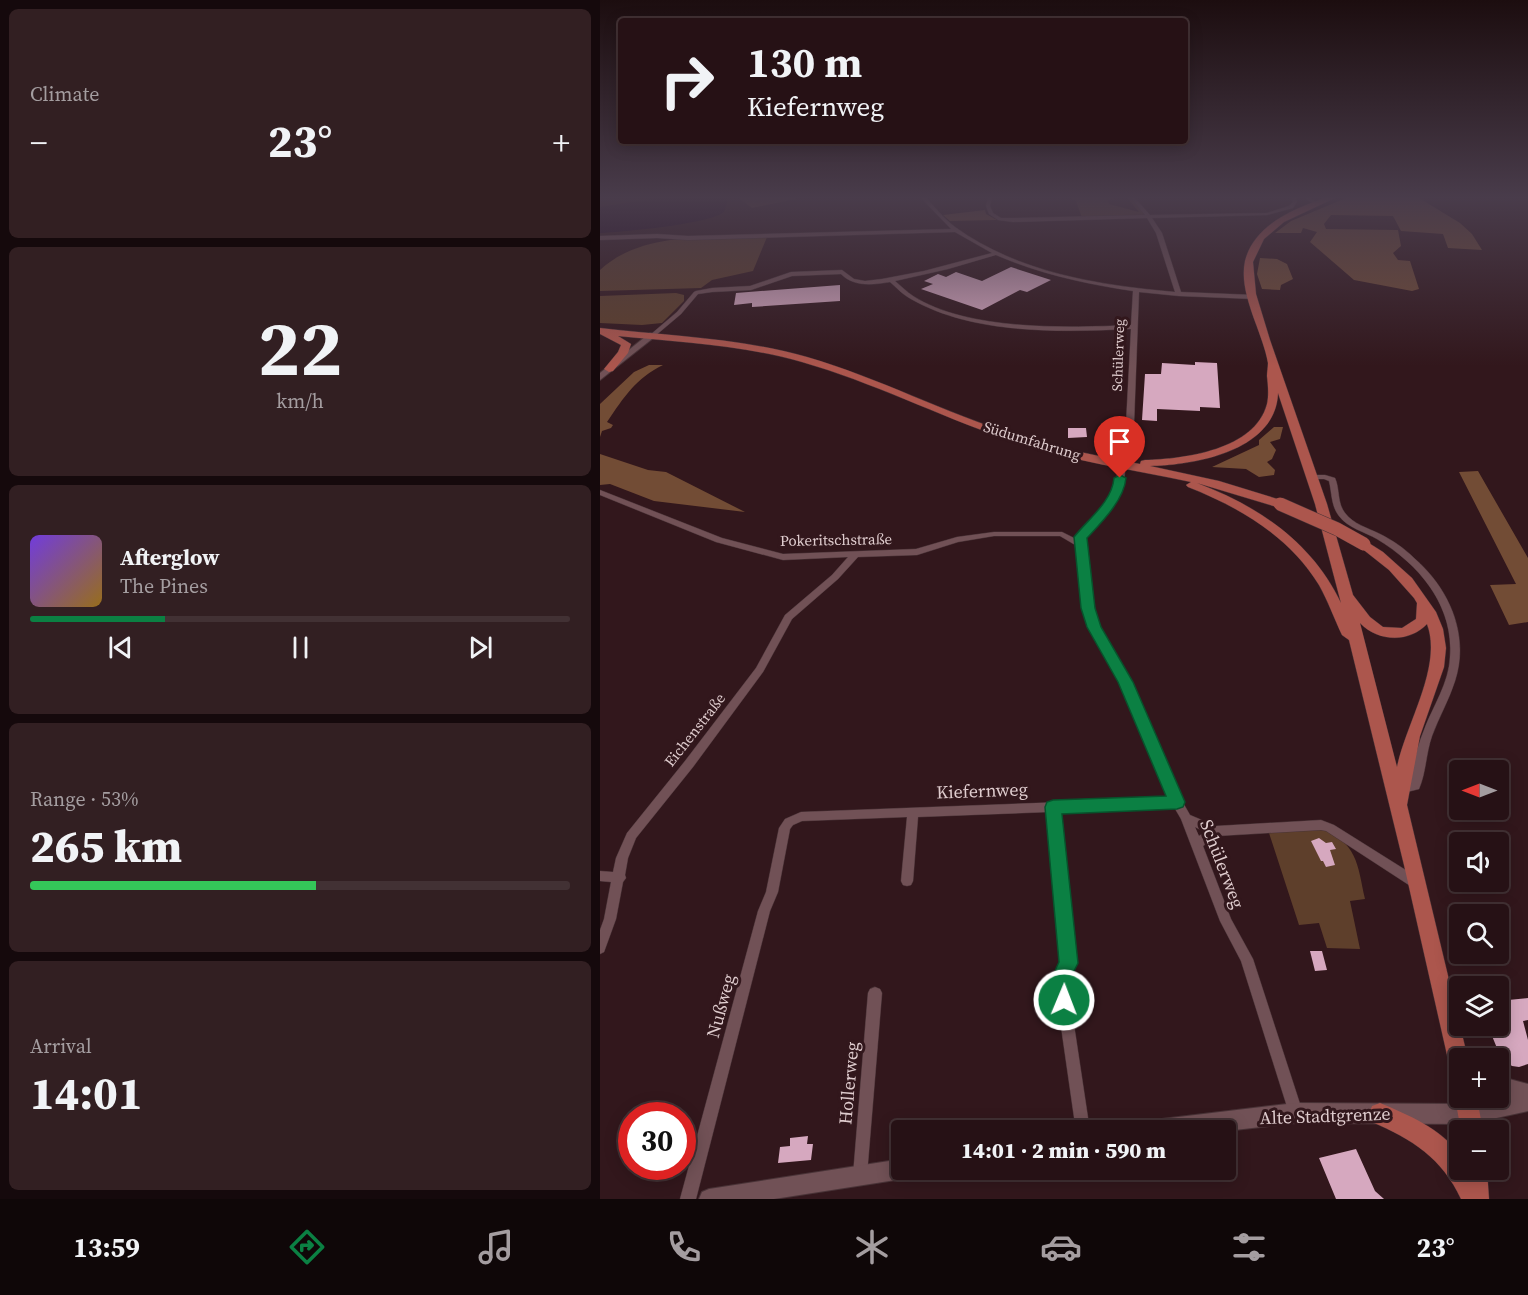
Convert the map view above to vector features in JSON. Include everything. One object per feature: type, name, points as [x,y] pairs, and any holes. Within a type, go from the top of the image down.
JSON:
[{"type":"main road","points":[[1253,254],[1248,269],[1254,297],[1313,477],[1345,588],[1418,884],[1455,1048]]},
{"type":"main road","points":[[600,331],[626,344],[623,353],[609,369]]},
{"type":"main road","name":"Südumfahrung","points":[[600,331],[740,345],[804,359],[881,386],[1010,437],[1076,455],[1215,483],[1280,504],[1337,529],[1364,544],[1400,572],[1423,600],[1432,619],[1439,651],[1437,667],[1410,745],[1400,812]]},
{"type":"main road","points":[[1076,455],[1127,462],[1163,463],[1196,458],[1226,449],[1256,430],[1271,407],[1272,357]]},
{"type":"main road","points":[[1150,470],[1224,498],[1259,517],[1296,546],[1324,581],[1361,659]]},
{"type":"main road","points":[[1345,588],[1363,618],[1371,626],[1391,633],[1402,633],[1418,626],[1423,620],[1423,600]]},
{"type":"main road","points":[[1380,1114],[1420,1132],[1448,1154],[1473,1199]]},
{"type":"main road","points":[[1477,1180],[1478,1199]]},
{"type":"street","points":[[600,377],[680,313],[692,296],[703,291],[751,288],[791,274],[818,272],[843,272],[849,280],[857,282],[890,279],[946,268],[995,254]]},
{"type":"street","points":[[1000,254],[1045,271],[1136,290],[1254,297]]},
{"type":"street","points":[[1166,254],[1179,294]]},
{"type":"street","points":[[890,279],[901,290],[930,305],[990,322],[1057,329],[1134,327]]},
{"type":"street","name":"Schülerweg","points":[[1124,458],[1130,424],[1136,290]]},
{"type":"street","name":"Schülerweg","points":[[1121,472],[1119,489],[1095,523],[1083,532],[1079,544],[1088,608],[1094,627],[1125,682],[1186,818],[1226,921],[1247,959],[1296,1113]]},
{"type":"street","points":[[1313,477],[1325,477],[1332,480],[1336,506],[1346,519],[1393,545],[1418,566],[1439,593],[1455,630],[1455,662],[1449,685],[1425,738],[1415,786],[1402,789]]},
{"type":"street","name":"Pokeritschstraße","points":[[600,492],[719,540],[783,557],[917,552],[957,540],[986,535],[1083,532]]},
{"type":"street","points":[[1062,534],[1079,544]]},
{"type":"street","name":"Eichenstraße","points":[[600,948],[620,878],[622,858],[631,836],[760,670],[788,617],[835,576],[855,554]]},
{"type":"street","name":"Kiefernweg","points":[[789,822],[801,817],[1177,802]]},
{"type":"street","points":[[1053,807],[1068,963],[1060,978],[1081,1120]]},
{"type":"street","points":[[907,881],[913,812]]},
{"type":"street","points":[[1186,818],[1215,831],[1321,825],[1418,884]]},
{"type":"street","name":"Nußweg","points":[[688,1199],[764,911],[772,892],[785,828],[789,822]]},
{"type":"street","points":[[1197,844],[1215,831]]},
{"type":"street","points":[[600,876],[620,878]]},
{"type":"street","name":"Hollerweg","points":[[860,1175],[875,993]]},
{"type":"street","points":[[1453,1038],[1461,1048]]},
{"type":"street","points":[[1509,1088],[1528,1093]]},
{"type":"street","name":"Alte Stadtgrenze","points":[[1236,1120],[1296,1113],[1469,1114],[1528,1102]]},
{"type":"street","points":[[709,1199],[891,1171]]},
{"type":"shaded area","points":[[624,254],[760,254],[753,271],[712,280],[701,288],[600,291],[600,270]]},
{"type":"shaded area","points":[[1324,254],[1394,254],[1398,260],[1410,261],[1419,289],[1412,291],[1354,280]]},
{"type":"shaded area","points":[[1260,258],[1277,259],[1287,264],[1293,279],[1281,285],[1280,290],[1262,289],[1257,274]]},
{"type":"shaded area","points":[[676,293],[684,295],[684,301],[662,323],[642,325],[600,323],[600,296]]},
{"type":"shaded area","points":[[649,365],[663,365],[645,376],[631,389],[607,422],[613,425],[602,431],[600,437],[600,404],[634,372]]},
{"type":"shaded area","points":[[1274,427],[1283,427],[1280,439],[1270,442],[1276,450],[1272,459],[1267,462],[1275,470],[1274,475],[1259,477],[1246,469],[1212,467],[1259,445],[1259,440]]},
{"type":"shaded area","points":[[600,454],[648,470],[666,472],[745,512],[654,501],[610,484],[600,485]]},
{"type":"shaded area","points":[[1478,471],[1528,558],[1528,622],[1509,625],[1490,585],[1516,584],[1459,472]]},
{"type":"shaded area","points":[[1319,828],[1342,840],[1354,856],[1365,899],[1350,901],[1360,949],[1327,948],[1319,923],[1299,925],[1269,833]]},
{"type":"building","points":[[1011,267],[1051,280],[1027,292],[1020,290],[982,310],[921,289],[933,284],[924,281],[938,274],[946,277],[956,272],[982,281]]},
{"type":"building","points":[[840,285],[840,301],[752,307],[752,303],[734,305],[736,293]]},
{"type":"building","points":[[1195,362],[1217,363],[1220,408],[1200,407],[1200,411],[1157,409],[1157,421],[1142,420],[1145,374],[1161,374],[1162,363],[1195,365]]},
{"type":"building","points":[[1068,428],[1086,428],[1087,437],[1068,438]]},
{"type":"building","points":[[1319,838],[1326,843],[1332,842],[1336,849],[1330,850],[1335,865],[1326,867],[1321,861],[1311,841]]},
{"type":"building","points":[[1310,951],[1322,951],[1327,970],[1315,971]]},
{"type":"building","points":[[1528,998],[1528,1020],[1523,1021],[1528,1040],[1528,1064],[1519,1067],[1509,1064],[1509,1048],[1497,1048],[1492,1036],[1509,1036],[1509,1000]]},
{"type":"building","points":[[808,1136],[807,1144],[813,1144],[811,1160],[778,1163],[780,1147],[790,1146],[790,1138]]},
{"type":"building","points":[[1356,1149],[1375,1191],[1384,1199],[1336,1199],[1319,1158]]},
{"type":"route","points":[[1064,1000],[1060,978],[1068,963],[1053,807],[1177,802],[1125,682],[1094,627],[1088,608],[1080,537],[1095,523],[1119,489],[1120,478]]}]
